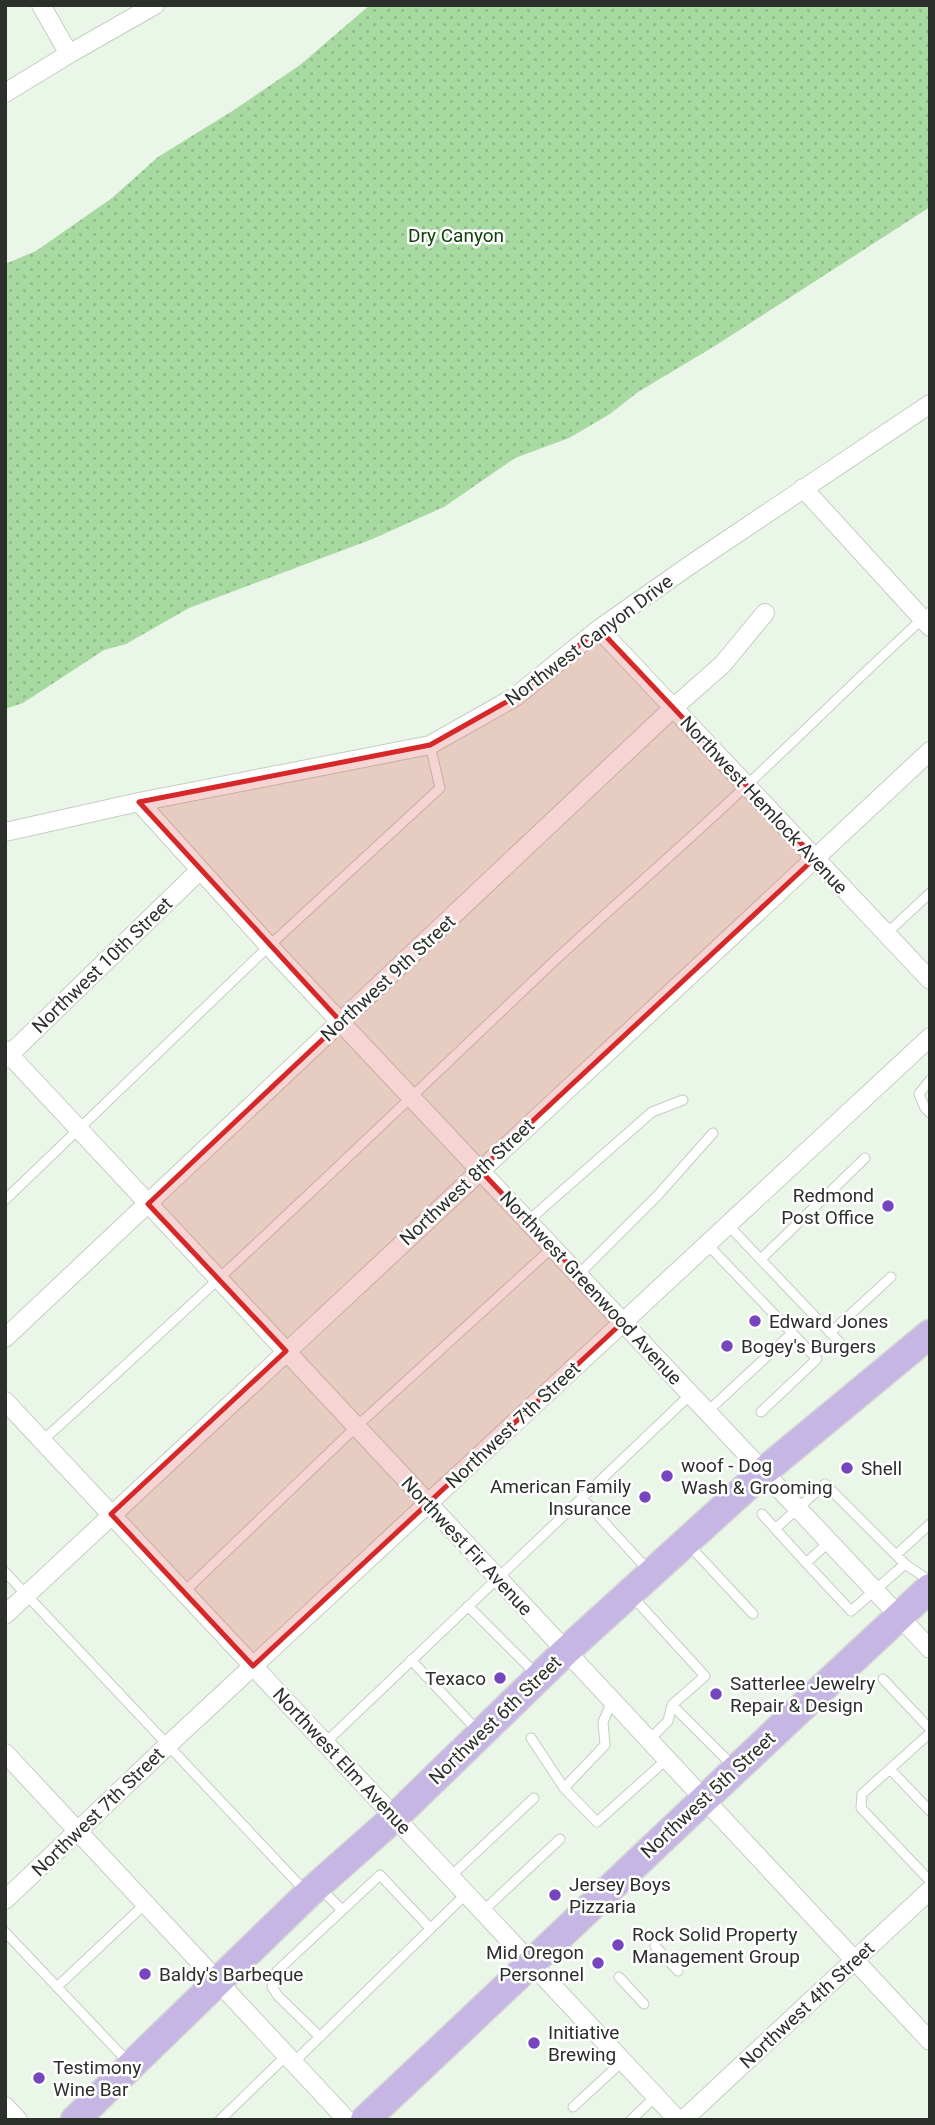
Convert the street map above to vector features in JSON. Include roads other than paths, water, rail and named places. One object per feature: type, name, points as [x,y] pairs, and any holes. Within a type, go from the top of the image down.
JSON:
[{"type":"main road","name":"Northwest 6th Street","points":[[75,2120],[566,1651],[763,1472],[927,1341]]},
{"type":"main road","name":"Northwest 5th Street","points":[[365,2120],[532,1964],[703,1798],[930,1588]]},
{"type":"street","points":[[41,5],[69,54]]},
{"type":"street","points":[[5,93],[155,5]]},
{"type":"street","name":"Northwest Canyon Drive","points":[[5,832],[139,802],[430,745],[515,697],[599,629],[930,404]]},
{"type":"street","points":[[803,488],[927,619]]},
{"type":"street","name":"Northwest 9th Street","points":[[5,1338],[673,708],[722,665],[765,613]]},
{"type":"street","name":"Northwest Hemlock Avenue","points":[[599,629],[930,980]]},
{"type":"street","name":"Northwest 8th Street","points":[[5,1615],[930,751]]},
{"type":"street","name":"Northwest Greenwood Avenue","points":[[139,802],[269,946],[930,1649]]},
{"type":"street","name":"Northwest 10th Street","points":[[7,1054],[199,870]]},
{"type":"street","name":"Northwest 7th Street","points":[[5,1900],[168,1745],[930,1037]]},
{"type":"street","name":"Northwest Fir Avenue","points":[[7,1054],[930,2040]]},
{"type":"street","name":"Northwest Elm Avenue","points":[[5,1402],[678,2120]]},
{"type":"street","points":[[5,1753],[347,2120]]},
{"type":"street","name":"Northwest 4th Street","points":[[683,2120],[930,1890]]},
{"type":"street","points":[[5,2106],[18,2120]]},
{"type":"lane","points":[[42,1441],[163,1332],[553,963],[927,619]]},
{"type":"lane","points":[[5,1200],[269,946],[440,788],[430,745]]},
{"type":"lane","points":[[886,934],[930,893]]},
{"type":"lane","points":[[930,1080],[919,1094],[930,1113]]},
{"type":"lane","points":[[528,1221],[652,1111],[683,1100]]},
{"type":"lane","points":[[579,1274],[658,1195],[713,1133]]},
{"type":"lane","points":[[761,1259],[865,1158]]},
{"type":"lane","points":[[728,1225],[845,1348]]},
{"type":"lane","points":[[707,1244],[817,1359],[761,1412]]},
{"type":"lane","points":[[184,1592],[356,1427],[553,1247]]},
{"type":"lane","points":[[830,1333],[891,1278]]},
{"type":"lane","points":[[707,1412],[792,1333]]},
{"type":"lane","points":[[325,1743],[691,1394]]},
{"type":"lane","points":[[775,1528],[825,1484],[905,1564],[930,1581]]},
{"type":"lane","points":[[582,1498],[652,1574]]},
{"type":"lane","points":[[762,1514],[851,1611],[905,1564]]},
{"type":"lane","points":[[896,1555],[930,1524]]},
{"type":"lane","points":[[686,1542],[753,1614]]},
{"type":"lane","points":[[806,1563],[829,1542]]},
{"type":"lane","points":[[5,1572],[168,1745],[313,1890],[342,1910]]},
{"type":"lane","points":[[630,1594],[705,1676],[672,1705],[668,1721],[649,1740]]},
{"type":"lane","points":[[468,1606],[539,1678]]},
{"type":"lane","points":[[411,1660],[480,1734]]},
{"type":"lane","points":[[883,1679],[930,1731],[862,1794],[861,1808],[930,1881]]},
{"type":"lane","points":[[564,1788],[605,1745],[603,1721],[612,1701]]},
{"type":"lane","points":[[672,1705],[736,1768]]},
{"type":"lane","points":[[531,1738],[564,1788],[597,1822],[667,1759]]},
{"type":"lane","points":[[890,1769],[930,1811]]},
{"type":"lane","points":[[450,1877],[534,1798]]},
{"type":"lane","points":[[483,1912],[560,1839]]},
{"type":"lane","points":[[320,2037],[272,1987],[277,1971],[380,1875],[430,1928]]},
{"type":"lane","points":[[220,2120],[290,2059],[320,2037],[466,1894]]},
{"type":"lane","points":[[57,1987],[145,1904]]},
{"type":"lane","points":[[5,1932],[132,2066]]},
{"type":"lane","points":[[655,1946],[678,1971]]},
{"type":"lane","points":[[619,1977],[644,2004]]},
{"type":"lane","points":[[573,2107],[623,2062]]},
{"type":"lane","points":[[631,2120],[656,2096]]},
{"type":"place","name":"Redmond Post Office","points":[[888,1206]]},
{"type":"place","name":"Edward Jones","points":[[755,1321]]},
{"type":"place","name":"Bogey's Burgers","points":[[727,1346]]},
{"type":"place","name":"Shell","points":[[847,1468]]},
{"type":"place","name":"woof - Dog Wash & Grooming","points":[[667,1476]]},
{"type":"place","name":"American Family Insurance","points":[[645,1497]]},
{"type":"place","name":"Texaco","points":[[500,1678]]},
{"type":"place","name":"Satterlee Jewelry Repair & Design","points":[[716,1694]]},
{"type":"place","name":"Jersey Boys Pizzaria","points":[[555,1895]]},
{"type":"place","name":"Rock Solid Property Management Group","points":[[618,1945]]},
{"type":"place","name":"Mid Oregon Personnel","points":[[598,1963]]},
{"type":"place","name":"Baldy's Barbeque","points":[[145,1974]]},
{"type":"place","name":"Initiative Brewing","points":[[534,2043]]},
{"type":"place","name":"Testimony Wine Bar","points":[[39,2078]]},
{"type":"park label","name":"Dry Canyon","points":[[456,235]]}]
